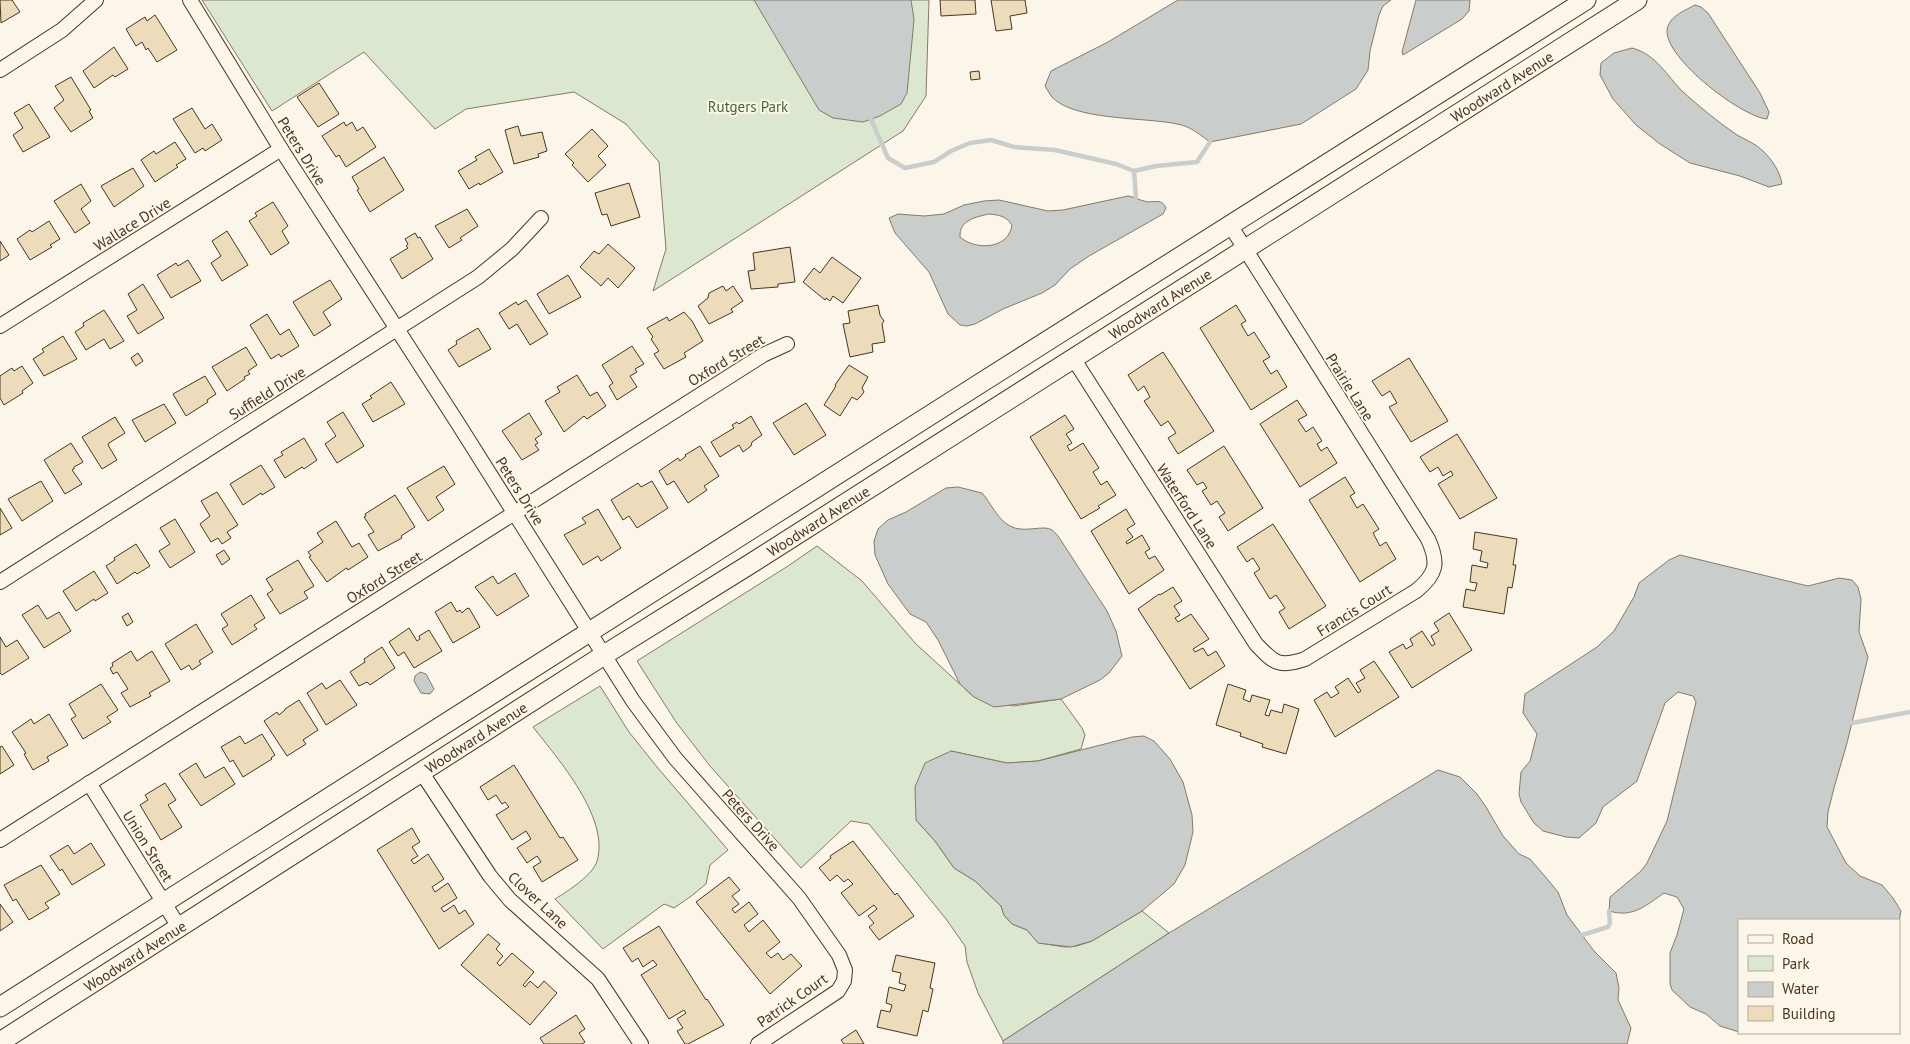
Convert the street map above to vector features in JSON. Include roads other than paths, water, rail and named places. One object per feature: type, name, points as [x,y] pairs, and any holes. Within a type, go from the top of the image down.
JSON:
[{"type":"street","points":[[0,70],[62,30],[96,0]]},
{"type":"street","name":"Peters Drive","points":[[190,0],[281,149],[515,513],[633,701],[665,745],[799,898],[816,920],[840,955],[844,970],[844,981]]},
{"type":"street","name":"Woodward Avenue","points":[[0,1007],[1586,0]]},
{"type":"street","name":"Woodward Avenue","points":[[0,1042],[604,655],[1637,0]]},
{"type":"street","name":"Wallace Drive","points":[[0,326],[281,149]]},
{"type":"street","name":"Suffield Drive","points":[[0,582],[397,330],[484,272],[512,248],[541,218]]},
{"type":"street","name":"Prairie Lane","points":[[1230,225],[1428,539],[1435,554],[1434,568]]},
{"type":"street","name":"Oxford Street","points":[[0,840],[764,355],[787,344]]},
{"type":"street","name":"Waterford Lane","points":[[1073,358],[1256,644],[1271,660],[1282,664]]},
{"type":"street","name":"Francis Court","points":[[1282,664],[1305,659],[1416,591],[1428,582],[1434,568]]},
{"type":"street","name":"Clover Lane","points":[[422,772],[490,876],[510,900],[598,978],[641,1044]]},
{"type":"street","name":"Union Street","points":[[89,783],[179,927]]},
{"type":"street","name":"Patrick Court","points":[[758,1044],[838,992],[844,981]]},
{"type":"water","points":[[754,0],[911,0],[914,20],[907,93],[901,104],[880,116],[863,122],[833,118],[819,110]]},
{"type":"water","points":[[1178,0],[1391,0],[1383,6],[1379,15],[1370,51],[1368,70],[1356,89],[1301,124],[1210,142],[1182,125],[1092,114],[1061,104],[1051,96],[1045,86],[1051,71],[1108,42]]},
{"type":"water","points":[[1416,0],[1470,0],[1469,11],[1462,19],[1403,55],[1402,52]]},
{"type":"water","points":[[1695,5],[1708,13],[1760,93],[1769,112],[1767,119],[1755,116],[1721,96],[1688,67],[1675,52],[1668,38],[1668,26],[1676,16]]},
{"type":"water","points":[[1632,48],[1648,55],[1654,60],[1683,92],[1716,120],[1763,151],[1775,166],[1782,184],[1769,187],[1740,176],[1690,163],[1660,144],[1636,125],[1613,99],[1600,75],[1601,63],[1614,53]]},
{"type":"water","points":[[1128,196],[1147,202],[1159,202],[1166,208],[1163,214],[1089,256],[1070,269],[1055,285],[1042,293],[967,326],[960,325],[948,314],[929,272],[895,233],[889,218],[898,214],[924,216],[944,214],[964,205],[999,200],[1048,211],[1063,210]],"holes":[[[989,214],[1005,218],[1012,225],[1010,233],[1005,239],[998,243],[983,246],[960,237],[960,231],[965,223],[974,218]]]},
{"type":"water","points":[[958,487],[982,493],[998,515],[1010,526],[1021,529],[1048,528],[1058,537],[1107,611],[1116,631],[1122,656],[1109,673],[1100,680],[1061,699],[994,707],[974,697],[960,684],[938,640],[926,622],[910,614],[888,584],[875,555],[874,541],[878,529],[888,520],[906,512],[946,488]]},
{"type":"water","points":[[1680,555],[1808,586],[1839,578],[1852,580],[1858,587],[1861,599],[1859,632],[1868,657],[1828,812],[1827,827],[1846,863],[1860,876],[1882,885],[1893,898],[1901,911],[1899,919],[1738,919],[1738,1032],[1720,1026],[1706,1014],[1690,1007],[1672,990],[1670,984],[1670,953],[1684,909],[1677,897],[1664,893],[1632,912],[1617,913],[1609,911],[1610,897],[1641,871],[1647,863],[1667,821],[1696,702],[1693,696],[1678,692],[1665,703],[1637,781],[1603,807],[1596,823],[1579,838],[1543,831],[1534,823],[1521,802],[1519,794],[1521,772],[1530,761],[1537,734],[1523,713],[1525,694],[1597,647],[1614,631],[1634,597],[1639,583],[1669,560]]},
{"type":"water","points":[[420,672],[426,674],[434,689],[430,694],[421,693],[414,681],[415,676]]},
{"type":"water","points":[[1144,736],[1154,741],[1170,759],[1183,782],[1192,815],[1193,832],[1185,865],[1174,884],[1142,911],[1092,941],[1071,947],[1038,943],[1027,930],[1012,924],[1004,915],[1001,906],[975,881],[954,868],[935,841],[916,820],[915,787],[925,763],[951,751],[1007,763],[1038,761],[1132,737]]},
{"type":"water","points":[[1438,770],[1460,777],[1477,794],[1503,836],[1519,854],[1530,859],[1558,892],[1567,915],[1594,951],[1616,973],[1619,988],[1618,1000],[1631,1028],[1627,1044],[1003,1044],[1003,1041],[1169,933]]},
{"type":"waterway","points":[[871,119],[888,158],[905,168],[934,162],[951,151],[970,143],[991,140],[1014,147],[1055,150],[1116,164],[1134,171],[1156,166],[1197,162],[1210,142]]},
{"type":"waterway","points":[[1134,171],[1136,197]]},
{"type":"waterway","points":[[1852,723],[1910,712]]},
{"type":"waterway","points":[[1582,935],[1608,927],[1610,923],[1609,911]]},
{"type":"park label","name":"Rutgers Park","points":[[748,106]]}]
